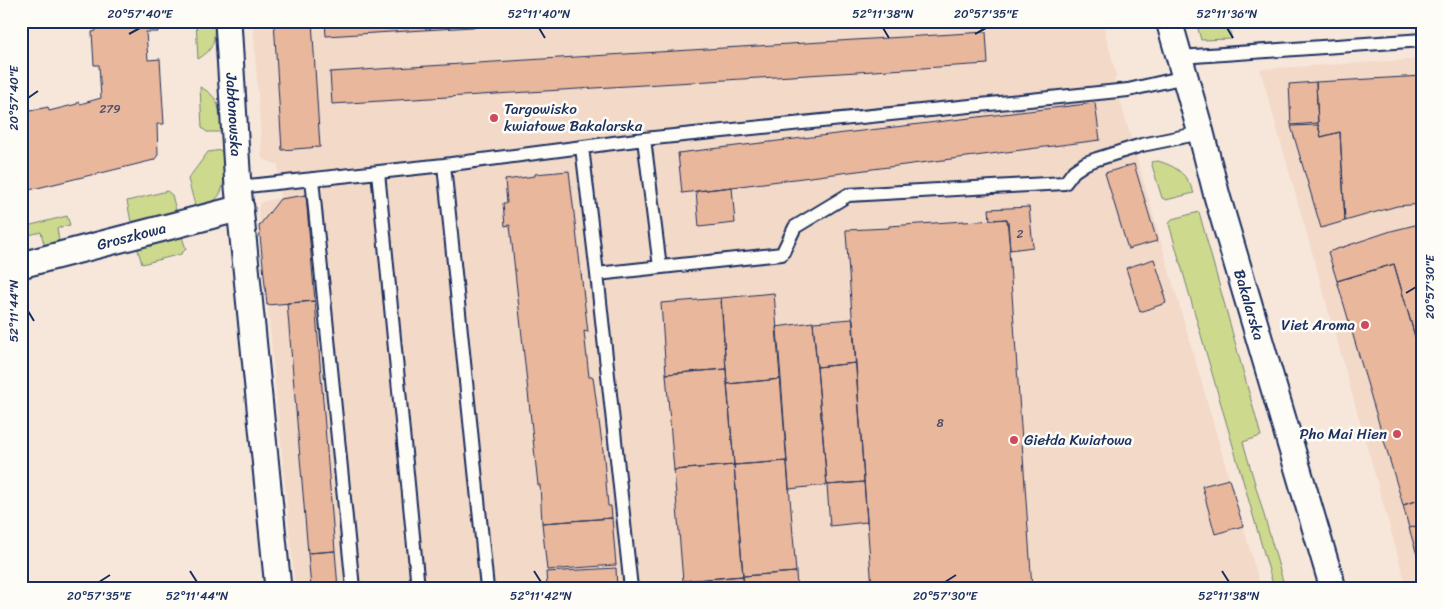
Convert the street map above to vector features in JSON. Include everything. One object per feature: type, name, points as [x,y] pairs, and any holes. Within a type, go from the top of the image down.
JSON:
[{"type":"street","name":"Jabłonowska","points":[[228,21],[239,198],[278,588]]},
{"type":"street","name":"Bakalarska","points":[[1169,21],[1217,196],[1333,588]]},
{"type":"street","name":"Groszkowa","points":[[21,265],[239,198]]},
{"type":"lane","points":[[239,198],[312,179],[444,165],[582,146],[1128,90],[1182,67],[1423,40]]},
{"type":"lane","points":[[597,274],[782,254],[795,227],[848,195],[1065,183],[1074,171],[1086,163],[1142,145],[1201,132]]},
{"type":"lane","points":[[644,139],[660,268]]},
{"type":"lane","points":[[582,146],[631,588]]},
{"type":"lane","points":[[444,165],[487,588]]},
{"type":"lane","points":[[378,172],[418,588]]},
{"type":"lane","points":[[312,179],[353,588]]},
{"type":"shaded area","points":[[253,21],[1102,21],[1117,77],[1114,79],[1261,588],[295,588],[258,207],[261,202],[280,198],[278,165],[262,159]]},
{"type":"shaded area","points":[[1244,21],[1364,21],[1246,28]]},
{"type":"shaded area","points":[[1423,59],[1423,588],[1407,588],[1260,69]]},
{"type":"green space","points":[[196,21],[214,21],[211,48],[198,59]]},
{"type":"green space","points":[[1196,21],[1227,21],[1232,39],[1201,40]]},
{"type":"green space","points":[[200,87],[216,100],[221,132],[207,132],[202,128]]},
{"type":"green space","points":[[222,150],[224,177],[222,190],[219,196],[208,205],[196,209],[188,179],[208,152]]},
{"type":"green space","points":[[1158,161],[1180,172],[1188,181],[1194,193],[1166,200],[1162,198],[1151,162]]},
{"type":"green space","points":[[167,191],[172,195],[177,214],[136,224],[131,222],[127,201]]},
{"type":"green space","points":[[1199,212],[1261,436],[1243,442],[1285,588],[1274,588],[1169,224],[1172,219]]},
{"type":"green space","points":[[67,216],[70,225],[57,228],[59,241],[57,244],[47,246],[44,244],[41,232],[29,235],[27,226]]},
{"type":"green space","points":[[182,237],[186,249],[181,254],[142,264],[138,250],[141,247]]},
{"type":"building","points":[[95,21],[157,21],[158,32],[146,32],[148,60],[160,59],[164,124],[157,124],[158,155],[154,160],[21,192],[21,113],[48,107],[49,111],[101,98],[99,65],[94,65],[92,32],[96,31]]},
{"type":"building","points":[[274,21],[312,21],[320,147],[282,150]]},
{"type":"building","points":[[325,21],[570,21],[326,36]]},
{"type":"building","points":[[986,32],[988,64],[332,104],[330,72]]},
{"type":"building","points":[[1423,76],[1423,204],[1397,206],[1345,221],[1340,132],[1321,137],[1318,125],[1316,82]]},
{"type":"building","points":[[1316,82],[1318,123],[1291,125],[1289,84]]},
{"type":"building","points":[[1095,103],[1100,140],[682,193],[678,153]]},
{"type":"building","points":[[1318,125],[1321,137],[1340,132],[1345,221],[1321,228],[1291,126]]},
{"type":"building","points":[[1134,164],[1157,241],[1128,249],[1105,173]]},
{"type":"building","points":[[569,171],[588,332],[584,331],[589,377],[593,377],[604,458],[608,506],[611,506],[612,518],[542,523],[540,485],[538,485],[510,225],[505,226],[503,203],[507,203],[505,180],[535,176],[535,174]]},
{"type":"building","points":[[732,187],[735,223],[699,227],[696,191]]},
{"type":"building","points":[[306,195],[315,301],[267,305],[259,226],[280,199]]},
{"type":"building","points":[[1029,207],[1033,247],[1010,250],[1007,219],[990,220],[989,209]]},
{"type":"building","points":[[1007,219],[1032,588],[872,588],[846,230]]},
{"type":"building","points":[[1423,223],[1423,364],[1394,264],[1337,281],[1328,252],[1391,231]]},
{"type":"building","points":[[1154,259],[1165,292],[1163,292],[1166,303],[1140,312],[1126,268]]},
{"type":"building","points":[[1394,264],[1423,364],[1423,499],[1403,505],[1337,281]]},
{"type":"building","points":[[774,293],[781,379],[727,384],[721,298]]},
{"type":"building","points":[[721,298],[726,369],[666,374],[661,303]]},
{"type":"building","points":[[315,301],[335,551],[308,553],[287,303]]},
{"type":"building","points":[[853,319],[856,363],[817,367],[813,322]]},
{"type":"building","points":[[813,322],[827,485],[789,489],[776,327]]},
{"type":"building","points":[[856,363],[864,482],[827,485],[817,367]]},
{"type":"building","points":[[726,369],[734,465],[674,470],[666,374]]},
{"type":"building","points":[[781,379],[787,461],[734,465],[727,384]]},
{"type":"building","points":[[787,461],[796,572],[743,576],[734,465]]},
{"type":"building","points":[[734,465],[743,576],[683,581],[674,470]]},
{"type":"building","points":[[1229,479],[1243,526],[1215,534],[1202,486]]},
{"type":"building","points":[[864,482],[867,522],[830,526],[827,485]]},
{"type":"building","points":[[1423,499],[1423,524],[1409,528],[1403,505]]},
{"type":"building","points":[[612,518],[616,565],[547,570],[542,523]]},
{"type":"building","points":[[1423,524],[1423,556],[1418,558],[1409,528]]},
{"type":"building","points":[[335,551],[338,588],[311,588],[308,553]]},
{"type":"building","points":[[616,568],[617,588],[547,588],[546,572]]},
{"type":"building","points":[[796,572],[797,588],[744,588],[743,576]]},
{"type":"building","points":[[743,576],[744,588],[684,588],[683,581]]},
{"type":"place","name":"Targowisko kwiatowe Bakalarska","points":[[494,118]]},
{"type":"place","name":"Viet Aroma","points":[[1365,325]]},
{"type":"place","name":"Pho Mai Hien","points":[[1397,434]]},
{"type":"place","name":"Giełda Kwiatowa","points":[[1014,440]]}]
